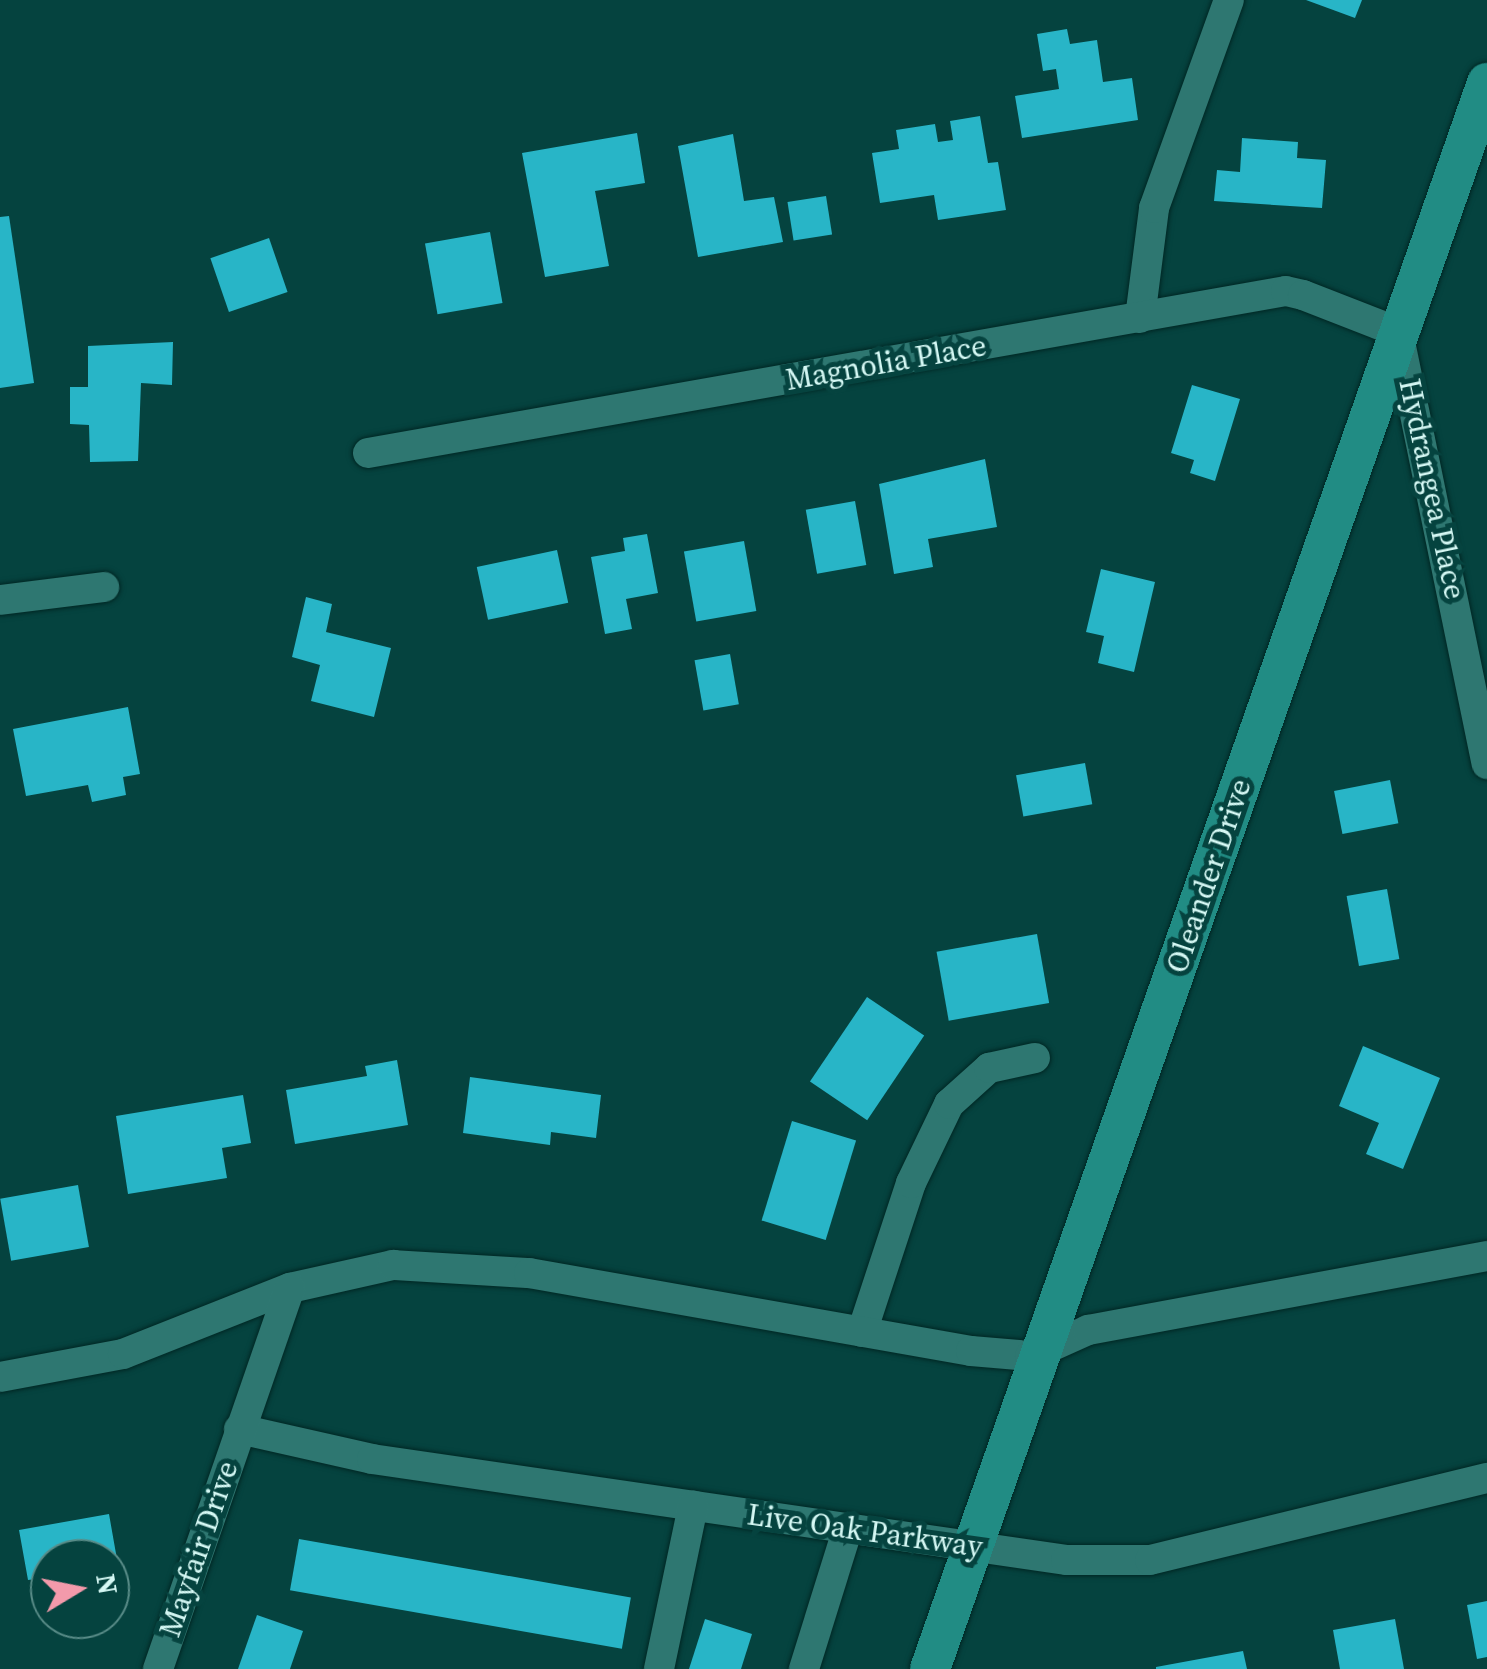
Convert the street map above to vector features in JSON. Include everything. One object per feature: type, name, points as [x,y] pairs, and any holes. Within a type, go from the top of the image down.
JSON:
[{"type":"main road","name":"Oleander Drive","points":[[930,1669],[1487,83]]},
{"type":"street","points":[[1140,318],[1154,208],[1229,0]]},
{"type":"street","name":"Magnolia Place","points":[[368,453],[1286,291],[1398,332]]},
{"type":"street","name":"Hydrangea Place","points":[[1398,332],[1487,764]]},
{"type":"street","points":[[0,600],[104,587]]},
{"type":"street","points":[[862,1332],[911,1184],[949,1104],[989,1068],[1034,1058]]},
{"type":"street","points":[[0,1377],[124,1354],[290,1288],[339,1274],[424,1264],[530,1273],[971,1351],[1030,1356],[1088,1330],[1487,1256]]},
{"type":"street","name":"Mayfair Drive","points":[[158,1669],[290,1288]]},
{"type":"street","name":"Live Oak Parkway","points":[[240,1429],[372,1459],[1066,1560],[1150,1560],[1487,1478]]},
{"type":"street","points":[[659,1669],[693,1506]]},
{"type":"street","points":[[804,1669],[848,1528]]},
{"type":"building","points":[[1306,0],[1362,0],[1355,18]]},
{"type":"building","points":[[1067,29],[1070,44],[1097,40],[1103,82],[1132,78],[1138,120],[1022,138],[1015,96],[1059,89],[1056,69],[1043,71],[1037,34]]},
{"type":"building","points":[[980,116],[988,163],[998,162],[1006,210],[938,220],[934,195],[880,203],[872,153],[899,149],[896,130],[935,124],[938,142],[953,140],[950,121]]},
{"type":"building","points":[[637,133],[645,183],[595,191],[609,266],[545,277],[522,153]]},
{"type":"building","points":[[733,134],[744,201],[774,197],[783,242],[698,257],[678,146]]},
{"type":"building","points":[[1242,138],[1298,142],[1297,158],[1326,160],[1322,208],[1214,201],[1217,170],[1240,172]]},
{"type":"building","points":[[826,196],[832,235],[794,241],[787,202]]},
{"type":"building","points":[[9,216],[34,383],[0,388],[0,217]]},
{"type":"building","points":[[490,232],[503,303],[438,314],[425,243]]},
{"type":"building","points":[[269,238],[288,292],[229,312],[210,258]]},
{"type":"building","points":[[173,342],[172,385],[141,383],[138,461],[90,462],[89,425],[70,424],[70,387],[88,387],[88,346]]},
{"type":"building","points":[[1192,385],[1240,399],[1215,481],[1190,473],[1194,460],[1171,453]]},
{"type":"building","points":[[985,459],[997,527],[928,539],[933,567],[894,574],[879,484]]},
{"type":"building","points":[[855,501],[866,565],[817,574],[806,510]]},
{"type":"building","points":[[647,534],[658,593],[626,599],[632,629],[605,634],[591,557],[625,551],[623,538]]},
{"type":"building","points":[[744,541],[756,611],[696,622],[684,552]]},
{"type":"building","points":[[557,550],[568,603],[488,620],[477,567]]},
{"type":"building","points":[[1101,569],[1155,582],[1134,672],[1098,663],[1104,636],[1086,632]]},
{"type":"building","points":[[306,597],[332,604],[326,632],[391,648],[374,717],[311,701],[320,665],[292,657]]},
{"type":"building","points":[[730,654],[739,704],[703,710],[695,660]]},
{"type":"building","points":[[128,707],[140,774],[123,777],[126,795],[92,802],[88,785],[26,796],[13,729]]},
{"type":"building","points":[[1085,763],[1092,804],[1023,817],[1016,775]]},
{"type":"building","points":[[1390,780],[1398,823],[1342,834],[1334,791]]},
{"type":"building","points":[[1387,889],[1399,959],[1359,966],[1347,896]]},
{"type":"building","points":[[1037,934],[1049,1003],[949,1021],[937,952]]},
{"type":"building","points":[[867,997],[924,1036],[867,1120],[810,1082]]},
{"type":"building","points":[[1363,1046],[1440,1078],[1403,1169],[1366,1154],[1379,1123],[1339,1106]]},
{"type":"building","points":[[397,1060],[408,1125],[295,1144],[286,1090],[367,1076],[365,1066]]},
{"type":"building","points":[[470,1077],[601,1095],[596,1138],[551,1132],[550,1145],[463,1133]]},
{"type":"building","points":[[243,1095],[251,1143],[222,1148],[227,1178],[128,1194],[116,1116]]},
{"type":"building","points":[[792,1121],[856,1141],[826,1240],[762,1220]]},
{"type":"building","points":[[78,1185],[89,1247],[11,1261],[0,1199]]},
{"type":"building","points":[[109,1514],[113,1539],[30,1539],[28,1580],[19,1530]]},
{"type":"building","points":[[299,1539],[631,1598],[622,1649],[290,1590]]},
{"type":"building","points":[[1487,1601],[1487,1657],[1477,1659],[1467,1605]]},
{"type":"building","points":[[257,1615],[303,1631],[290,1669],[238,1669]]},
{"type":"building","points":[[705,1619],[752,1634],[741,1669],[689,1669]]},
{"type":"building","points":[[1395,1619],[1404,1669],[1340,1669],[1333,1630]]},
{"type":"building","points":[[1243,1651],[1247,1669],[1156,1669],[1156,1667]]}]
